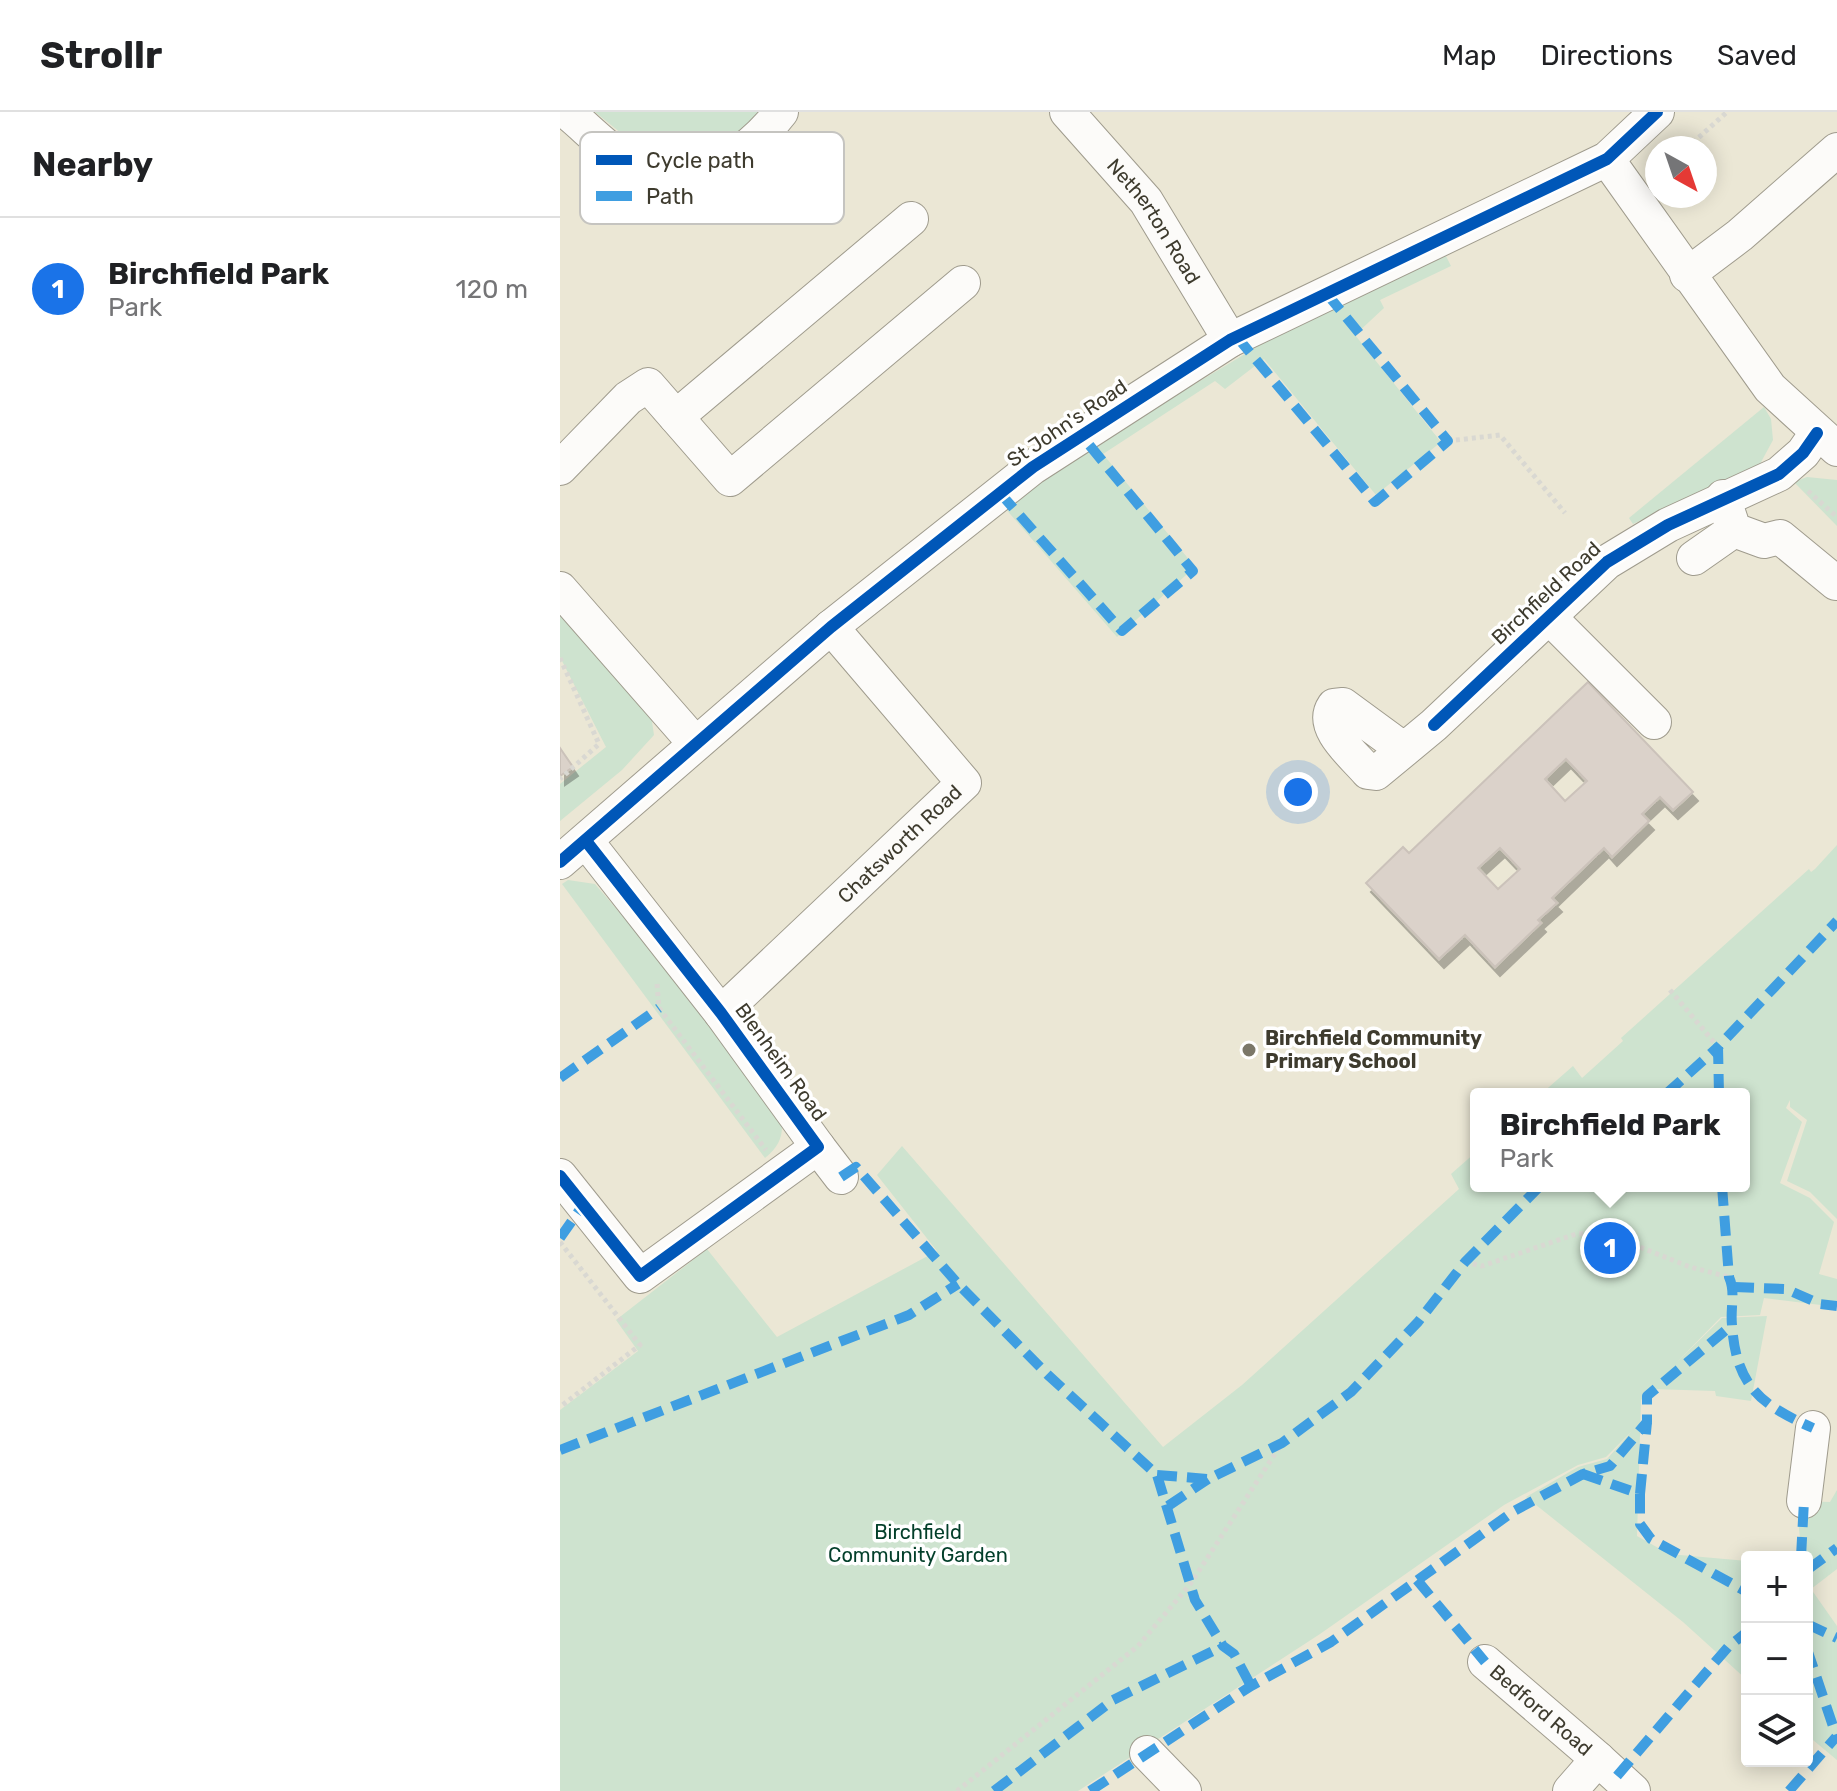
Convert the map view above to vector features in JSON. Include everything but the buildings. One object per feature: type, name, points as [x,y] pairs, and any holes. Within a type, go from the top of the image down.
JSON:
[{"type":"street","points":[[567,112],[592,132]]},
{"type":"street","points":[[762,132],[781,112]]},
{"type":"street","name":"Netherton Road","points":[[1067,112],[1146,201],[1230,340]]},
{"type":"street","name":"St John's Road","points":[[573,852],[694,742],[831,627],[1033,467],[1230,340],[1607,159],[1657,112]]},
{"type":"street","points":[[1687,275],[1740,235],[1837,150]]},
{"type":"street","name":"Birchfield Road","points":[[1403,749],[1434,725],[1626,548],[1723,497],[1779,474],[1803,453],[1827,441],[1770,388],[1607,159]]},
{"type":"street","points":[[676,417],[911,219]]},
{"type":"street","points":[[560,468],[628,398],[648,385],[730,479],[963,283]]},
{"type":"street","points":[[1723,497],[1734,530]]},
{"type":"street","points":[[1694,558],[1734,530]]},
{"type":"street","points":[[1734,530],[1764,541],[1780,537],[1836,583]]},
{"type":"street","points":[[560,589],[694,742]]},
{"type":"street","points":[[1549,617],[1654,722]]},
{"type":"street","name":"Chatsworth Road","points":[[721,1013],[964,783],[831,627]]},
{"type":"street","name":"Blenheim Road","points":[[573,852],[721,1013],[841,1177]]},
{"type":"street","name":"Blenheim Road","points":[[560,1176],[640,1276],[818,1147]]},
{"type":"street","points":[[1804,1501],[1824,1467],[1813,1428]]},
{"type":"street","name":"Bedford Road","points":[[1485,1662],[1633,1791]]},
{"type":"street","points":[[1147,1753],[1184,1791]]},
{"type":"street","name":"Bedford Road","points":[[1570,1791],[1598,1759]]},
{"type":"path","points":[[1700,136],[1727,112]]},
{"type":"path","points":[[1448,441],[1500,435],[1565,513]]},
{"type":"path","points":[[560,658],[599,744],[560,779]]},
{"type":"path","points":[[1670,990],[1718,1047]]},
{"type":"path","points":[[659,1008],[783,1173]]},
{"type":"path","points":[[1465,1262],[1482,1266],[1576,1234],[1602,1232],[1690,1267],[1729,1277]]},
{"type":"path","points":[[560,1242],[640,1345],[560,1407]]},
{"type":"path","points":[[957,1791],[1138,1646],[1191,1583],[1282,1443]]},
{"type":"green space","points":[[595,112],[770,112],[748,132],[620,132]]},
{"type":"green space","points":[[1445,254],[1451,266],[1380,300],[1384,308],[1355,335],[1441,442],[1376,495],[1264,359],[1225,389],[1215,381],[1103,454],[1195,567],[1117,637],[1004,507],[1095,444],[1295,324]]},
{"type":"green space","points":[[1764,407],[1771,419],[1773,440],[1760,464],[1633,524],[1629,518]]},
{"type":"green space","points":[[1807,477],[1837,480],[1837,526],[1794,482]]},
{"type":"green space","points":[[560,611],[651,715],[654,735],[622,770],[560,821],[560,784],[606,747],[560,657]]},
{"type":"green space","name":"Birchfield Community Garden","points":[[1837,845],[1837,1219],[1810,1192],[1787,1181],[1807,1120],[1790,1107],[1790,1100],[1786,1108],[1802,1122],[1780,1183],[1810,1198],[1834,1222],[1819,1274],[1837,1279],[1837,1307],[1764,1298],[1760,1315],[1721,1317],[1677,1362],[1722,1318],[1767,1316],[1751,1401],[1716,1396],[1715,1391],[1652,1389],[1641,1400],[1637,1536],[1669,1554],[1741,1560],[1741,1675],[1683,1622],[1526,1497],[1578,1467],[1607,1459],[1632,1431],[1606,1457],[1578,1465],[1504,1505],[1320,1634],[1078,1791],[560,1791],[560,1410],[638,1351],[616,1320],[707,1249],[777,1337],[937,1251],[877,1175],[902,1146],[1163,1447],[1242,1385],[1459,1189],[1451,1174],[1470,1157],[1470,1192],[1750,1192],[1750,1088],[1548,1088],[1573,1066],[1582,1078],[1623,1041],[1621,1038],[1809,869],[1811,872]]},
{"type":"green space","points":[[568,880],[595,884],[707,1014],[781,1114],[780,1139],[765,1158],[562,884]]},
{"type":"green space","points":[[1837,1490],[1837,1569],[1813,1587],[1813,1551],[1801,1551],[1796,1501],[1830,1502]]},
{"type":"green space","points":[[1813,1592],[1837,1626],[1837,1760],[1813,1740]]},
{"type":"marked path","points":[[1237,337],[1375,502],[1448,441],[1327,294]]},
{"type":"marked path","points":[[1000,493],[1122,631],[1193,571],[1081,435]]},
{"type":"marked path","points":[[1719,1088],[1718,1047],[1837,921]]},
{"type":"marked path","points":[[560,1078],[659,1008]]},
{"type":"marked path","points":[[1673,1088],[1718,1047]]},
{"type":"marked path","points":[[841,1177],[856,1167],[958,1284],[1048,1375],[1157,1475],[1195,1600],[1223,1646],[1234,1654],[1251,1686]]},
{"type":"marked path","points":[[1157,1475],[1208,1479],[1282,1443],[1351,1392],[1418,1322],[1465,1262],[1534,1192]]},
{"type":"marked path","points":[[1722,1192],[1734,1346],[1739,1364],[1754,1391],[1779,1411],[1813,1428]]},
{"type":"marked path","points":[[560,1238],[583,1205]]},
{"type":"marked path","points":[[560,1450],[909,1315],[958,1284]]},
{"type":"marked path","points":[[1734,1287],[1786,1289],[1820,1304],[1837,1306]]},
{"type":"marked path","points":[[1090,1791],[1251,1686],[1331,1642],[1514,1511],[1583,1474],[1610,1466],[1647,1422],[1647,1396],[1732,1325]]},
{"type":"marked path","points":[[1640,1494],[1647,1422]]},
{"type":"marked path","points":[[1583,1474],[1640,1494],[1640,1524],[1651,1539],[1741,1589]]},
{"type":"marked path","points":[[1168,1506],[1208,1479]]},
{"type":"marked path","points":[[1801,1551],[1804,1501]]},
{"type":"marked path","points":[[1813,1566],[1837,1548]]},
{"type":"marked path","points":[[1417,1580],[1485,1662]]},
{"type":"marked path","points":[[1813,1627],[1837,1638]]},
{"type":"marked path","points":[[1617,1776],[1728,1647],[1741,1637]]},
{"type":"marked path","points":[[994,1791],[1113,1700],[1223,1646]]},
{"type":"marked path","points":[[1813,1667],[1837,1738]]},
{"type":"marked path","points":[[1789,1791],[1836,1737]]},
{"type":"cycle path","points":[[560,862],[831,627],[1033,467],[1230,340],[1607,159],[1657,112]]},
{"type":"cycle path","points":[[1434,725],[1607,562],[1668,525],[1779,474],[1803,453],[1817,433]]},
{"type":"cycle path","points":[[560,1176],[640,1276],[818,1147],[721,1013],[586,841]]},
{"type":"place","name":"Birchfield Community Primary School","points":[[1249,1050]]},
{"type":"place","name":"Birchfield Park","points":[[1610,1248]]}]
